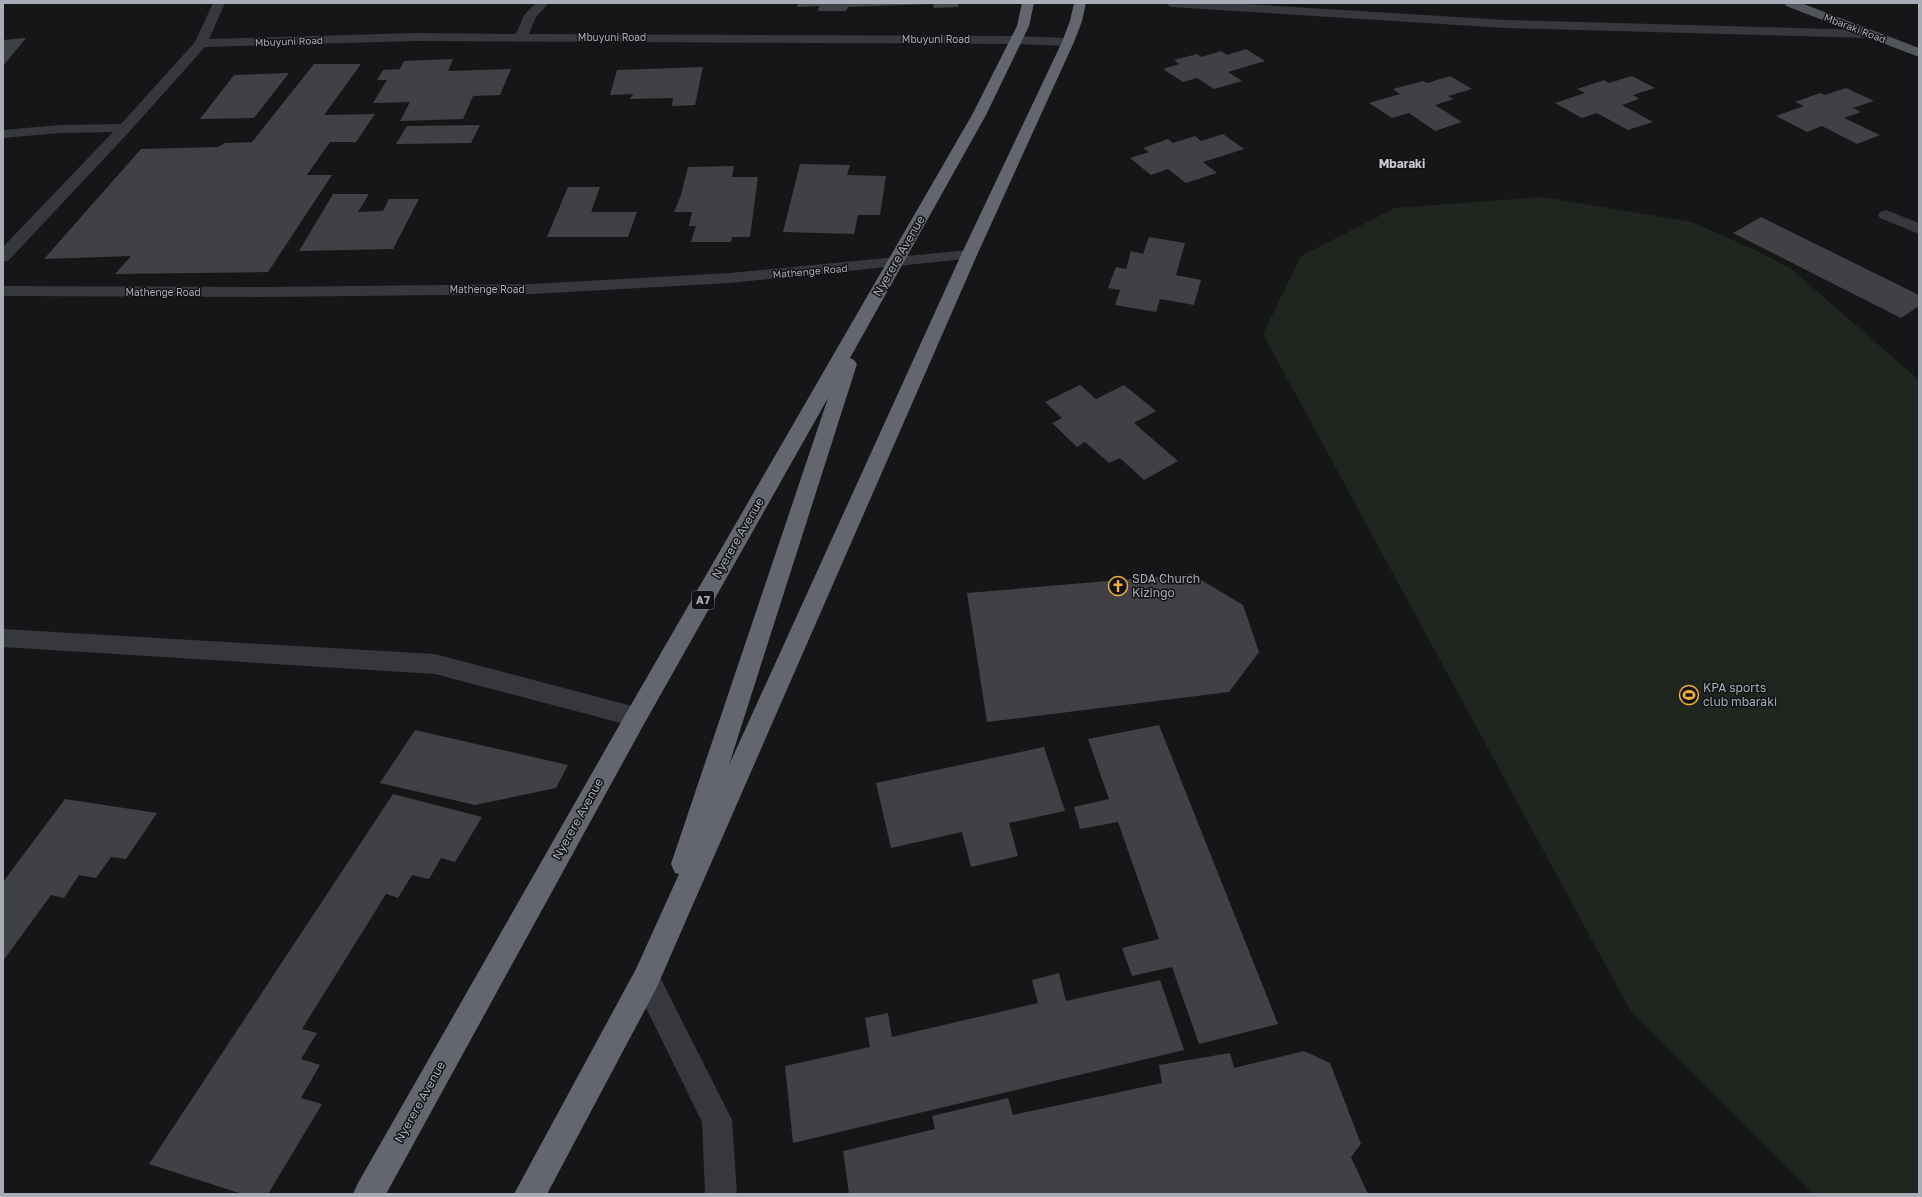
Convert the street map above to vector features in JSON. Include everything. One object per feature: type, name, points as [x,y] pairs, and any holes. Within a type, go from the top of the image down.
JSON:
[{"type":"highway","name":"Nyerere Avenue","points":[[369,1194],[636,717],[979,115],[1023,26],[1028,3]]},
{"type":"highway","points":[[530,1194],[646,979],[969,255],[1068,42],[1076,21],[1080,3]]},
{"type":"highway","points":[[646,979],[862,320]]},
{"type":"main road","name":"Mbaraki Road","points":[[1790,3],[1919,53]]},
{"type":"street","points":[[3,257],[125,128],[201,44],[219,3]]},
{"type":"street","points":[[521,37],[530,15],[543,3]]},
{"type":"street","points":[[1171,3],[1505,24],[1869,34]]},
{"type":"street","name":"Mbuyuni Road","points":[[201,44],[417,37],[1016,40],[1068,42]]},
{"type":"street","points":[[3,134],[60,128],[125,128]]},
{"type":"street","points":[[1886,215],[1919,229]]},
{"type":"street","name":"Mathenge Road","points":[[3,291],[265,292],[532,289],[730,278],[969,255]]},
{"type":"street","points":[[3,638],[435,664],[636,717]]},
{"type":"street","points":[[646,979],[717,1120],[721,1194]]},
{"type":"shaded area","name":"KPA sports club mbaraki","points":[[1542,197],[1692,222],[1755,250],[1790,268],[1919,380],[1919,1194],[1813,1194],[1630,1010],[1263,334],[1301,256],[1395,208]]},
{"type":"building","points":[[798,3],[959,3],[958,7],[934,8],[933,4],[848,7],[846,11],[818,11],[819,6],[797,7]]},
{"type":"building","points":[[26,38],[3,66],[3,40]]},
{"type":"building","points":[[1246,49],[1265,61],[1228,72],[1242,81],[1214,89],[1197,78],[1183,82],[1163,69],[1179,64],[1174,60],[1197,54],[1201,57],[1221,51],[1227,55]]},
{"type":"building","points":[[453,59],[448,71],[511,69],[500,95],[473,96],[463,119],[400,121],[410,102],[373,103],[387,80],[377,80],[383,70],[400,69],[404,61]]},
{"type":"building","points":[[314,64],[361,64],[324,115],[375,114],[356,142],[330,142],[307,175],[332,175],[268,272],[115,274],[131,256],[44,259],[141,149],[218,147],[225,143],[252,142]]},
{"type":"building","points":[[703,67],[695,105],[672,106],[673,98],[629,99],[634,94],[610,95],[617,70]]},
{"type":"building","points":[[289,73],[254,118],[200,119],[234,75]]},
{"type":"building","points":[[1450,76],[1472,89],[1448,96],[1454,99],[1435,105],[1462,122],[1435,131],[1409,113],[1392,118],[1369,103],[1400,94],[1393,89],[1423,81],[1427,83]]},
{"type":"building","points":[[1632,76],[1655,88],[1633,95],[1639,99],[1622,105],[1653,122],[1628,130],[1597,113],[1582,118],[1555,103],[1585,93],[1577,89],[1604,80],[1609,83]]},
{"type":"building","points":[[1846,88],[1874,101],[1853,108],[1861,112],[1844,118],[1880,135],[1857,144],[1822,126],[1807,132],[1776,116],[1804,106],[1795,102],[1820,93],[1825,95]]},
{"type":"building","points":[[480,125],[471,143],[396,144],[407,126]]},
{"type":"building","points":[[1223,134],[1244,149],[1203,162],[1217,173],[1186,183],[1168,169],[1151,175],[1130,158],[1149,152],[1143,148],[1168,139],[1173,143],[1195,136],[1201,141]]},
{"type":"building","points":[[800,164],[850,165],[847,175],[886,176],[880,215],[858,215],[854,234],[783,232]]},
{"type":"building","points":[[734,166],[732,177],[758,177],[750,237],[732,237],[731,242],[691,242],[696,226],[689,226],[692,212],[674,212],[681,195],[688,167]]},
{"type":"building","points":[[568,187],[600,187],[591,212],[637,212],[628,237],[547,237]]},
{"type":"building","points":[[333,194],[369,194],[358,212],[383,211],[389,199],[419,199],[393,249],[299,251]]},
{"type":"building","points":[[1761,217],[1919,295],[1919,306],[1901,318],[1733,233]]},
{"type":"building","points":[[1149,237],[1185,243],[1176,275],[1201,280],[1194,305],[1160,299],[1156,312],[1115,305],[1120,290],[1108,288],[1116,267],[1126,269],[1131,251],[1143,254]]},
{"type":"building","points":[[1080,385],[1096,399],[1124,385],[1156,411],[1134,423],[1178,461],[1144,480],[1120,458],[1109,463],[1085,442],[1077,447],[1052,423],[1062,418],[1045,402]]},
{"type":"building","points":[[1191,574],[1243,605],[1259,652],[1229,692],[987,722],[967,593]]},
{"type":"building","points":[[1159,725],[1278,1024],[1199,1044],[1172,967],[1132,976],[1122,948],[1159,939],[1118,822],[1080,829],[1074,807],[1109,799],[1088,739]]},
{"type":"building","points":[[415,730],[568,765],[556,788],[475,805],[380,783]]},
{"type":"building","points":[[1044,747],[1065,811],[1009,823],[1018,856],[971,867],[962,832],[891,848],[876,783]]},
{"type":"building","points":[[393,794],[482,817],[455,862],[441,858],[429,879],[412,875],[398,898],[386,894],[302,1029],[317,1033],[301,1059],[320,1065],[301,1098],[322,1104],[268,1194],[242,1194],[149,1164]]},
{"type":"building","points":[[65,799],[157,813],[126,859],[111,857],[96,878],[79,875],[64,898],[51,895],[3,961],[3,882]]},
{"type":"building","points":[[1059,973],[1066,1001],[1160,980],[1184,1050],[793,1143],[785,1066],[870,1047],[865,1018],[888,1013],[892,1037],[1038,1003],[1032,980]]},
{"type":"building","points":[[1304,1051],[1330,1063],[1361,1144],[1351,1157],[1368,1194],[849,1194],[843,1151],[935,1129],[932,1116],[1008,1098],[1013,1115],[1162,1083],[1159,1065],[1230,1053],[1234,1068]]},
{"type":"place","name":"SDA Church Kizingo","points":[[1118,586]]},
{"type":"place","name":"KPA sports club mbaraki","points":[[1689,695]]},
{"type":"district","name":"Mbaraki","points":[[1402,164]]}]
